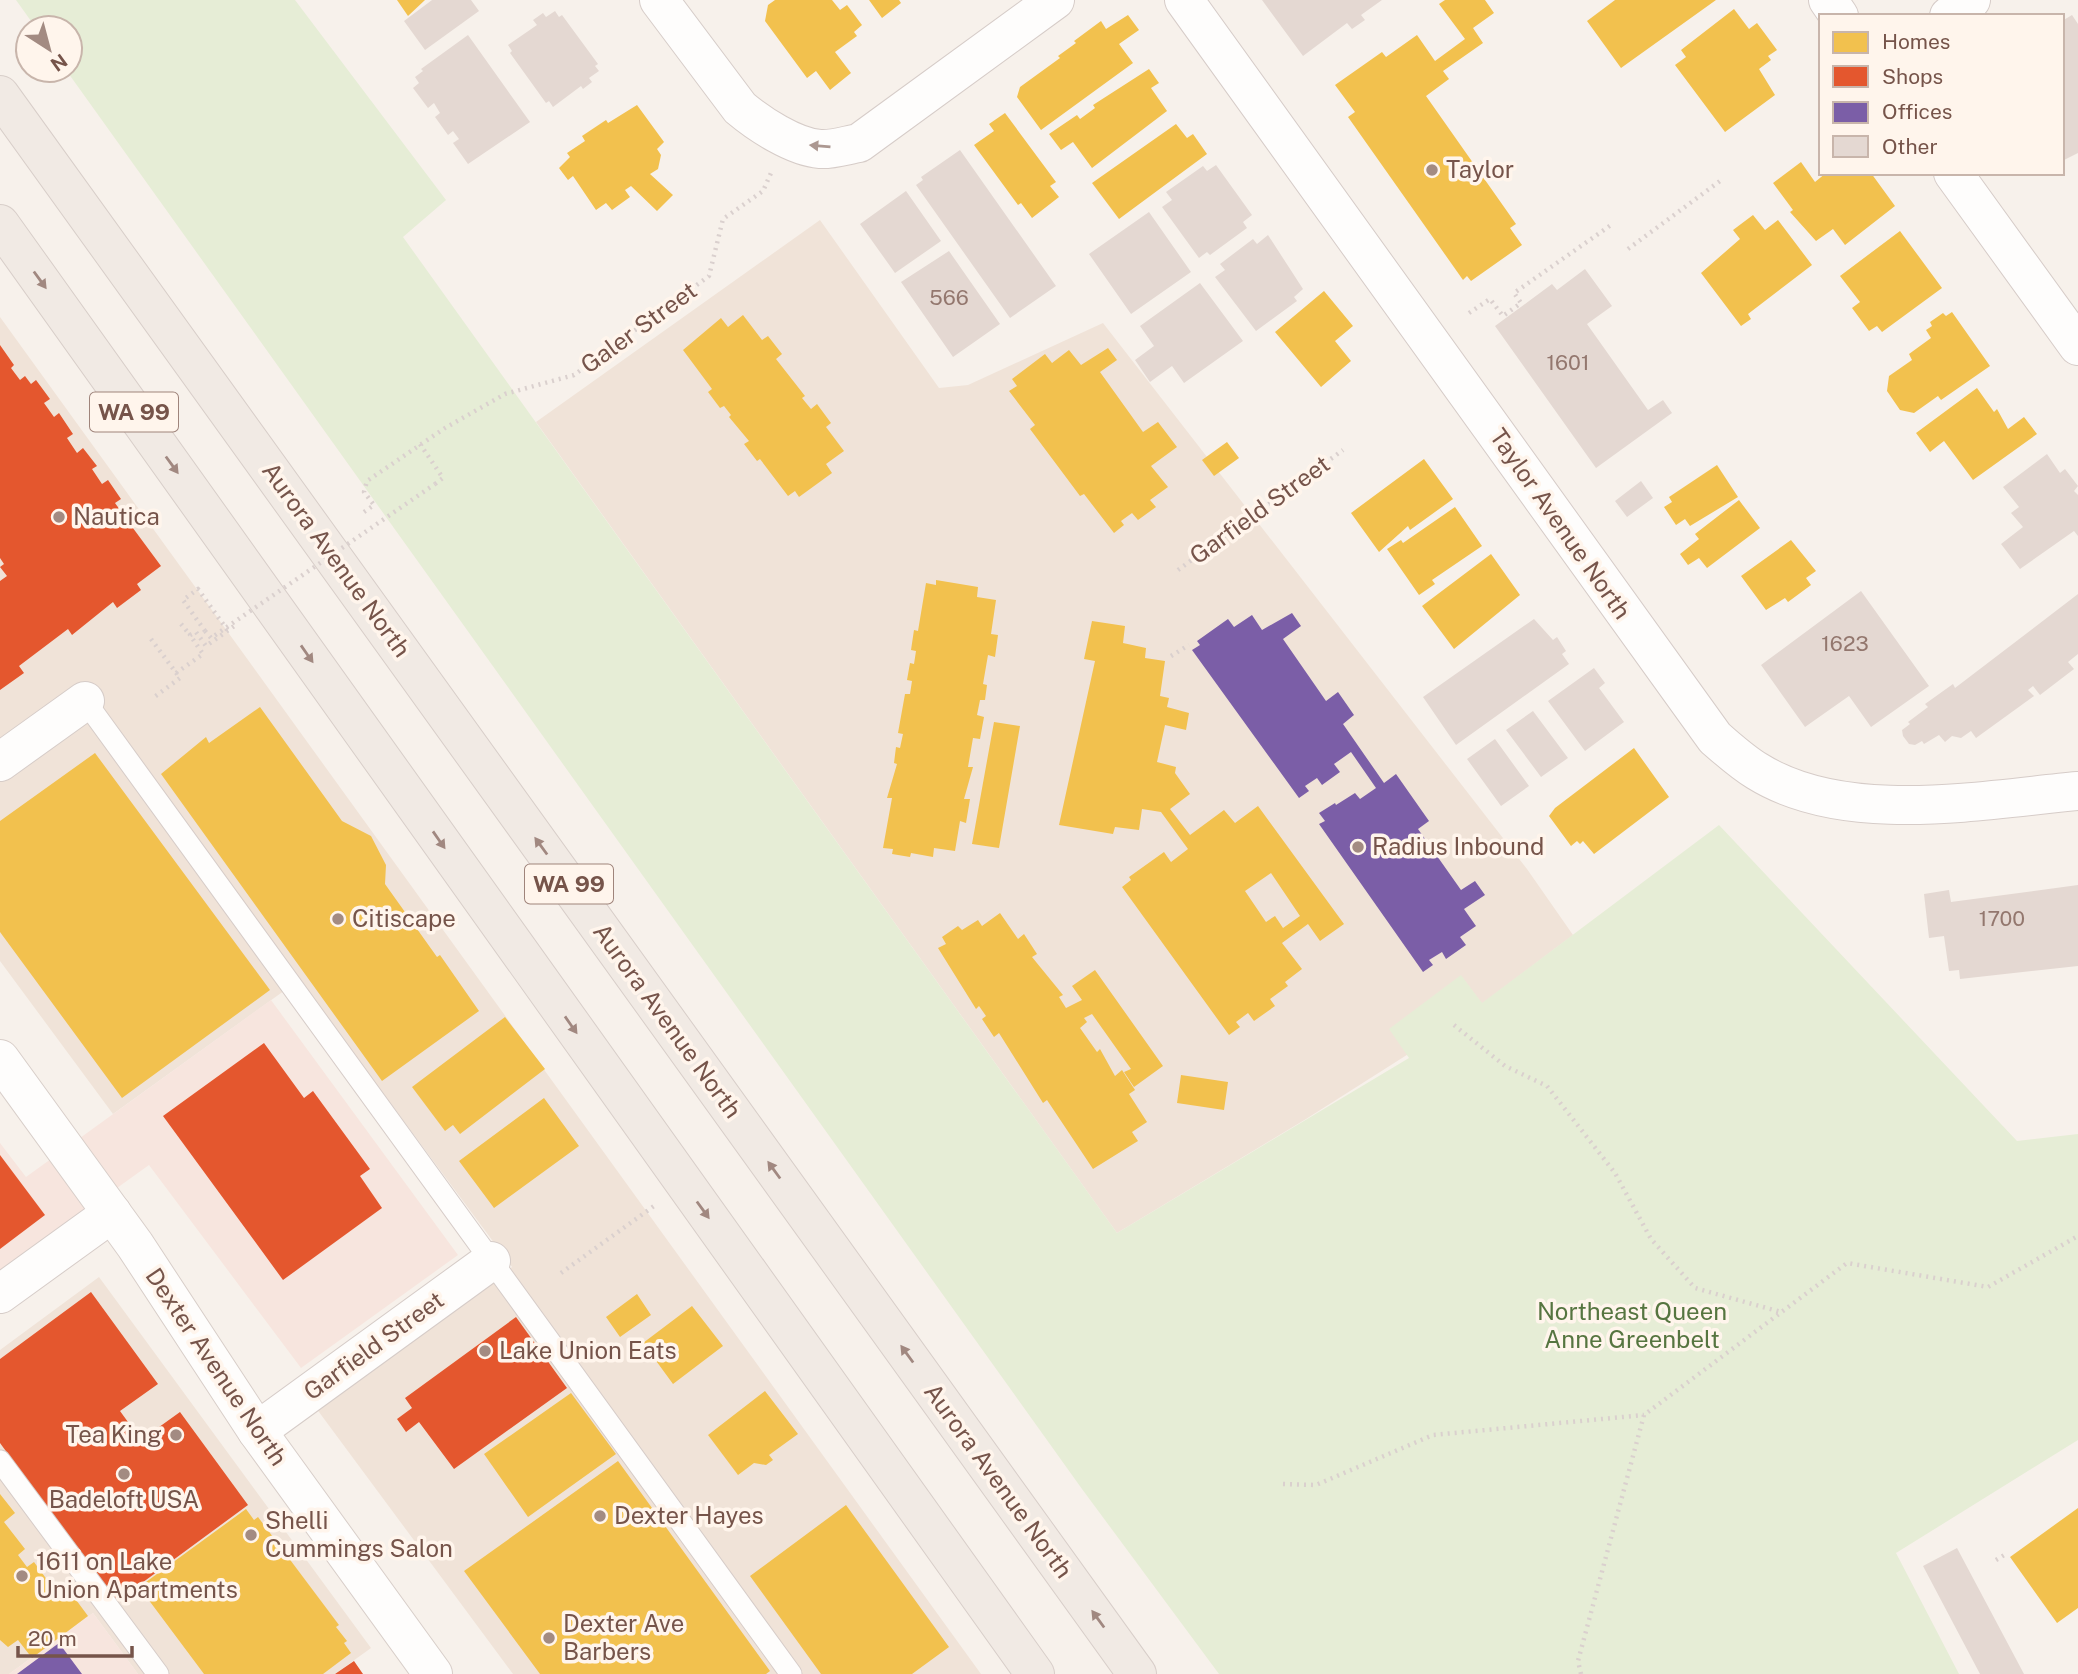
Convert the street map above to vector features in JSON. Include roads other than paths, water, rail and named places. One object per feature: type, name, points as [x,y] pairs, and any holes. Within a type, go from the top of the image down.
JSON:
[{"type":"highway","name":"Aurora Avenue North","points":[[0,94],[1138,1674]]},
{"type":"highway","name":"WA 99","points":[[0,224],[1035,1674]]},
{"type":"street","points":[[659,0],[740,108],[756,122],[777,153],[859,143],[1055,0]]},
{"type":"street","name":"Taylor Avenue North","points":[[1184,0],[1715,738],[1759,772],[1801,790],[1861,802],[1913,805],[2078,791]]},
{"type":"street","points":[[1952,14],[1971,0]]},
{"type":"street","points":[[1954,175],[2078,346]]},
{"type":"street","points":[[0,762],[85,701]]},
{"type":"street","name":"Dexter Avenue North","points":[[0,1059],[112,1213],[257,1431],[433,1674]]},
{"type":"street","points":[[0,1294],[112,1213]]},
{"type":"street","name":"Garfield Street","points":[[257,1431],[491,1261]]},
{"type":"lane","points":[[85,701],[791,1674]]},
{"type":"lane","points":[[0,1461],[158,1674]]},
{"type":"place","name":"Taylor","points":[[1432,170]]},
{"type":"place","name":"Nautica","points":[[59,517]]},
{"type":"place","name":"Radius Inbound","points":[[1358,847]]},
{"type":"place","name":"Citiscape","points":[[338,919]]},
{"type":"place","name":"Lake Union Eats","points":[[485,1351]]},
{"type":"place","name":"Tea King","points":[[176,1435]]},
{"type":"place","name":"Badeloft USA","points":[[124,1474]]},
{"type":"place","name":"Dexter Hayes","points":[[600,1516]]},
{"type":"place","name":"Shelli Cummings Salon","points":[[251,1535]]},
{"type":"place","name":"1611 on Lake Union Apartments","points":[[22,1576]]},
{"type":"place","name":"Dexter Ave Barbers","points":[[549,1638]]},
{"type":"park label","name":"Northeast Queen Anne Greenbelt","points":[[1632,1326]]}]
